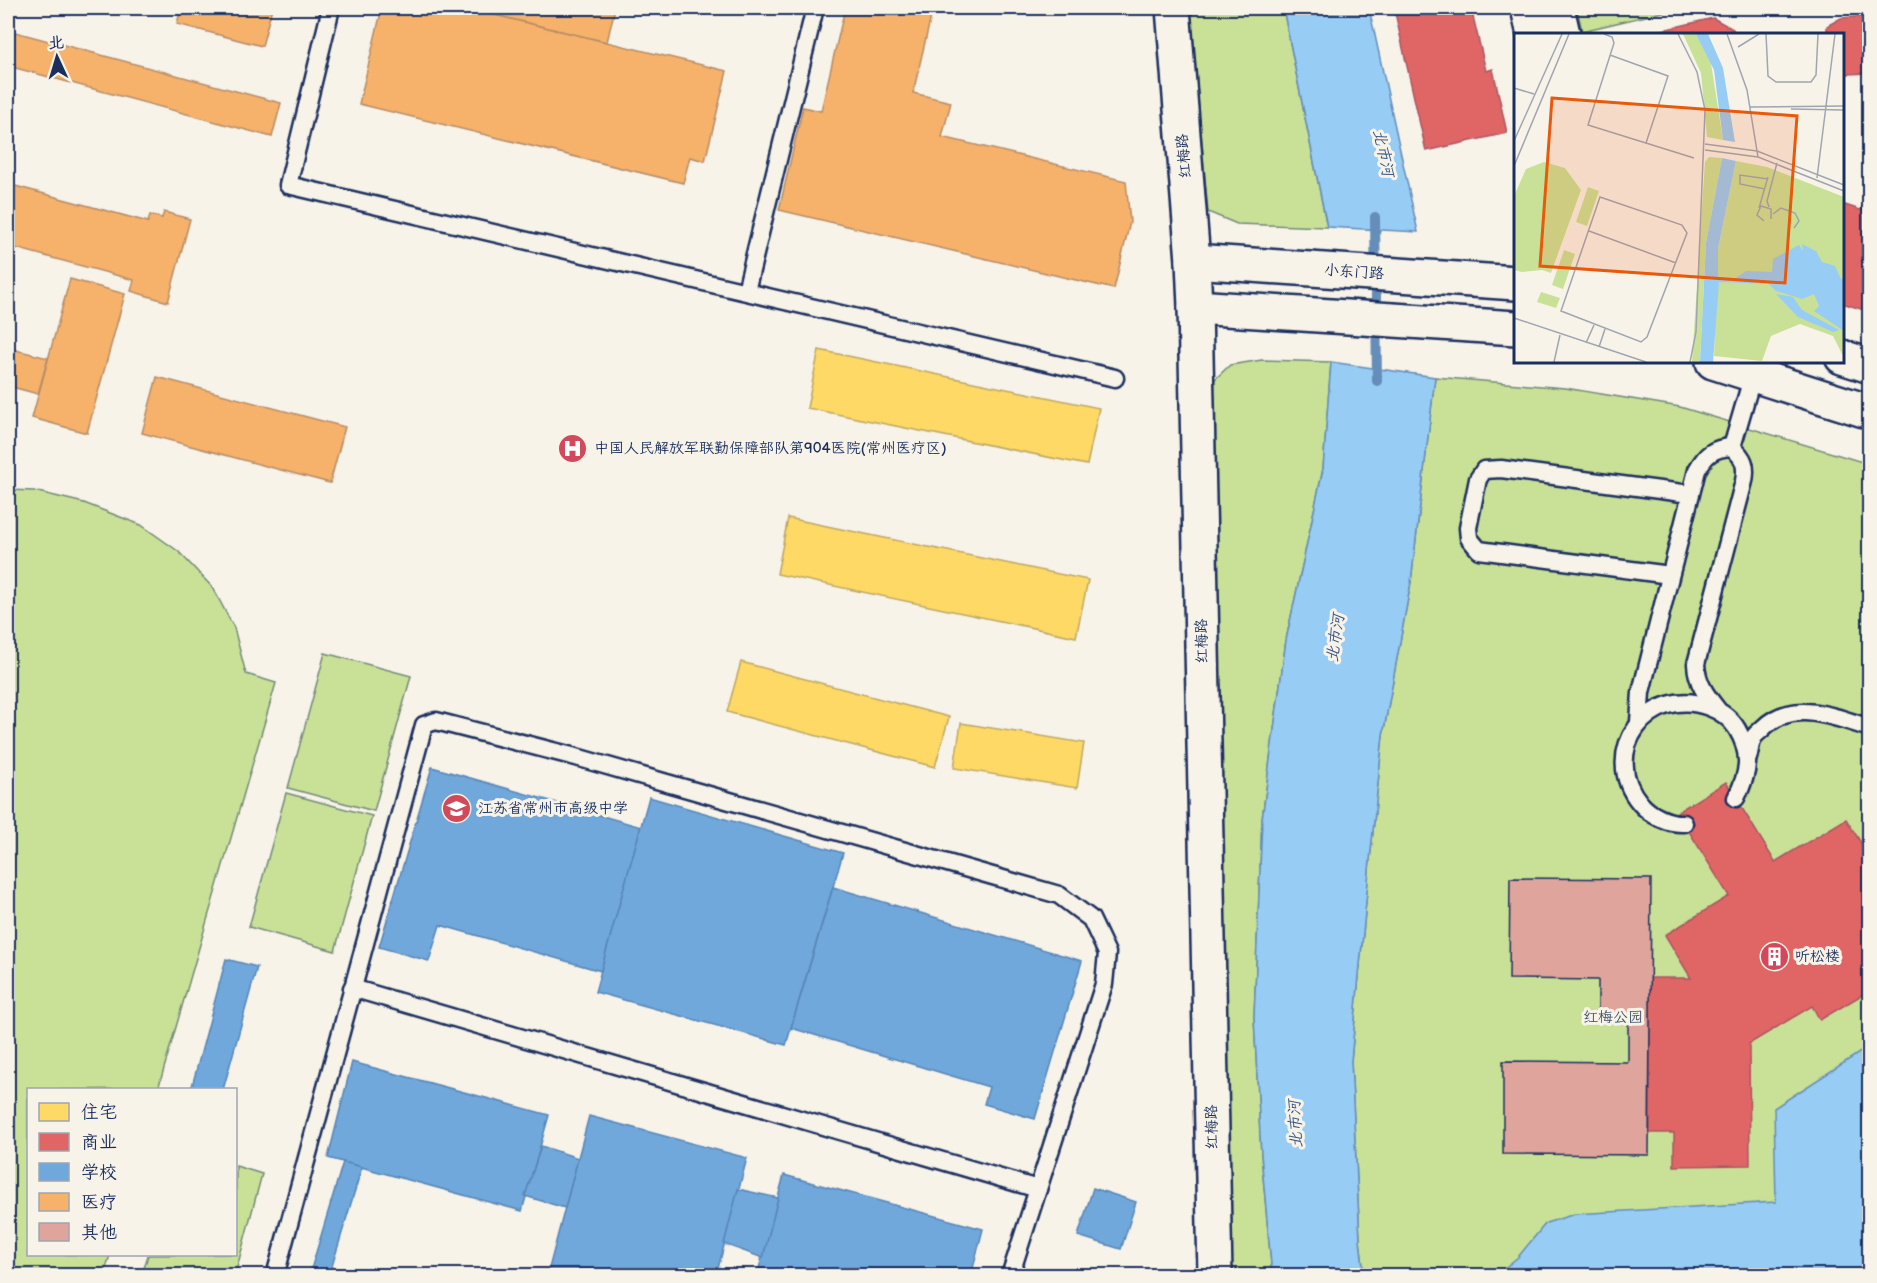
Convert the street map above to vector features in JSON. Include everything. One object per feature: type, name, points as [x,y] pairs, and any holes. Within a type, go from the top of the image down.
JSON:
[{"type":"street","name":"红梅路","points":[[1173,8],[1195,307],[1215,1275]]},
{"type":"street","points":[[1528,8],[1534,33]]},
{"type":"street","points":[[1557,8],[1563,33]]},
{"type":"street","name":"小东门路","points":[[1193,261],[1514,283]]},
{"type":"street","points":[[1195,307],[1514,328]]},
{"type":"street","points":[[1844,358],[1869,366]]},
{"type":"street","points":[[1716,363],[1869,412]]},
{"type":"lane","points":[[331,8],[288,184],[1115,378]]},
{"type":"lane","points":[[746,291],[815,8]]},
{"type":"lane","points":[[1732,447],[1753,375]]},
{"type":"lane","points":[[1639,722],[1641,692],[1697,470],[1704,456],[1719,447],[1732,447],[1743,456],[1746,468],[1744,481],[1696,664],[1702,689],[1717,709],[1733,723],[1744,741],[1748,762]]},
{"type":"lane","points":[[1670,575],[1479,550],[1469,538],[1468,528],[1478,479],[1484,470],[1501,469],[1690,494]]},
{"type":"lane","points":[[1684,823],[1661,819],[1645,808],[1633,794],[1626,776],[1624,757],[1629,738],[1639,722],[1655,709],[1676,702],[1697,702],[1717,709]]},
{"type":"lane","points":[[1733,723],[1748,724],[1770,721],[1785,714],[1805,711],[1831,716],[1869,728]]},
{"type":"lane","points":[[275,1275],[424,725],[436,721],[576,757],[1059,895],[1091,919],[1107,953],[1104,984],[1010,1275]]},
{"type":"lane","points":[[1736,798],[1744,782],[1753,738],[1770,721]]},
{"type":"lane","points":[[352,988],[1038,1190]]},
{"type":"green space","points":[[1190,8],[1283,8],[1327,227],[1237,224],[1208,212]]},
{"type":"green space","points":[[1577,8],[1680,8],[1582,31]]},
{"type":"green space","points":[[1262,360],[1331,362],[1323,469],[1286,640],[1262,819],[1254,1017],[1261,1154],[1272,1275],[1225,1275],[1212,382],[1230,365]]},
{"type":"green space","name":"红梅公园","points":[[1435,377],[1565,388],[1680,407],[1869,464],[1869,1275],[1364,1276],[1360,1240],[1351,1061],[1383,735],[1411,582]]},
{"type":"green space","points":[[8,490],[34,491],[84,503],[141,525],[178,551],[213,588],[234,628],[246,674],[276,683],[158,1088],[27,1088],[27,1256],[110,1256],[104,1275],[8,1275]]},
{"type":"green space","points":[[325,653],[411,676],[374,811],[288,788]]},
{"type":"green space","points":[[286,793],[372,816],[335,951],[249,927]]},
{"type":"green space","points":[[237,1166],[262,1174],[235,1275],[142,1275],[148,1256],[237,1256]]},
{"type":"water","points":[[1283,8],[1369,8],[1418,232],[1327,227]]},
{"type":"water","points":[[1331,362],[1435,377],[1411,582],[1383,735],[1351,1061],[1360,1240],[1364,1275],[1272,1275],[1261,1154],[1254,1017],[1262,819],[1286,640],[1323,469]]},
{"type":"water","points":[[1862,1051],[1870,1061],[1869,1275],[1447,1275],[1502,1270],[1518,1257],[1546,1223],[1575,1214],[1776,1202],[1774,1108]]},
{"type":"building: 住宅","points":[[819,350],[1099,408],[1087,465],[807,408]]},
{"type":"building: 住宅","points":[[788,518],[1088,580],[1076,637],[777,574]]},
{"type":"building: 住宅","points":[[741,662],[949,717],[935,767],[727,712]]},
{"type":"building: 住宅","points":[[961,723],[1084,743],[1077,788],[954,768]]},
{"type":"building: 商业","points":[[1394,8],[1471,8],[1486,71],[1493,69],[1507,133],[1426,151]]},
{"type":"building: 商业","points":[[1870,16],[1870,73],[1844,74],[1844,33],[1827,33],[1827,26],[1841,18]]},
{"type":"building: 商业","points":[[1713,18],[1733,29],[1735,33],[1650,33]]},
{"type":"building: 商业","points":[[1870,185],[1870,213],[1861,211]]},
{"type":"building: 商业","points":[[1844,205],[1870,213],[1870,312],[1844,304]]},
{"type":"building: 商业","name":"听松楼","points":[[1726,782],[1775,862],[1846,819],[1870,857],[1870,990],[1820,1020],[1812,1006],[1749,1044],[1750,1165],[1674,1166],[1674,1133],[1650,1133],[1650,978],[1691,978],[1665,935],[1729,896],[1677,812]]},
{"type":"building: 学校","points":[[432,767],[641,827],[601,971],[440,925],[429,961],[379,947]]},
{"type":"building: 学校","points":[[649,797],[843,853],[786,1045],[595,992]]},
{"type":"building: 学校","points":[[833,887],[1082,961],[1035,1119],[984,1104],[989,1087],[791,1028]]},
{"type":"building: 学校","points":[[226,959],[257,967],[224,1088],[192,1088]]},
{"type":"building: 学校","points":[[352,1062],[549,1115],[522,1211],[328,1158]]},
{"type":"building: 学校","points":[[589,1116],[747,1158],[716,1276],[547,1276]]},
{"type":"building: 学校","points":[[541,1146],[578,1158],[565,1208],[525,1196]]},
{"type":"building: 学校","points":[[343,1162],[362,1167],[329,1276],[309,1276]]},
{"type":"building: 学校","points":[[784,1175],[983,1229],[971,1276],[757,1276]]},
{"type":"building: 学校","points":[[1093,1188],[1136,1202],[1121,1249],[1078,1236]]},
{"type":"building: 学校","points":[[738,1189],[778,1198],[763,1258],[724,1244]]},
{"type":"building: 医疗","points":[[181,8],[272,8],[262,46],[177,24]]},
{"type":"building: 医疗","points":[[382,8],[466,8],[727,71],[705,161],[690,157],[683,183],[359,104]]},
{"type":"building: 医疗","points":[[466,8],[615,8],[607,42]]},
{"type":"building: 医疗","points":[[845,8],[933,8],[913,93],[951,102],[942,137],[1126,181],[1130,222],[1114,289],[779,210],[803,107],[821,111]]},
{"type":"building: 医疗","points":[[15,32],[281,103],[272,137],[8,66]]},
{"type":"building: 医疗","points":[[8,184],[148,222],[150,215],[162,218],[164,212],[190,219],[168,302],[131,291],[134,280],[8,246]]},
{"type":"building: 医疗","points":[[70,279],[125,294],[87,433],[32,418]]},
{"type":"building: 医疗","points":[[8,348],[48,358],[38,394],[12,387],[8,404]]},
{"type":"building: 医疗","points":[[157,377],[345,427],[330,483],[142,433]]},
{"type":"building: 其他","points":[[1510,878],[1651,879],[1649,1155],[1503,1154],[1503,1061],[1628,1062],[1628,1020],[1598,1020],[1598,980],[1509,979]]},
{"type":"waterway","name":"北市河","points":[[1375,217],[1377,381]]},
{"type":"place","name":"中国人民解放军联勤保障部队第904医院(常州医疗区)","points":[[573,448]]},
{"type":"place","name":"江苏省常州市高级中学","points":[[457,808]]},
{"type":"place","name":"听松楼","points":[[1774,956]]}]
